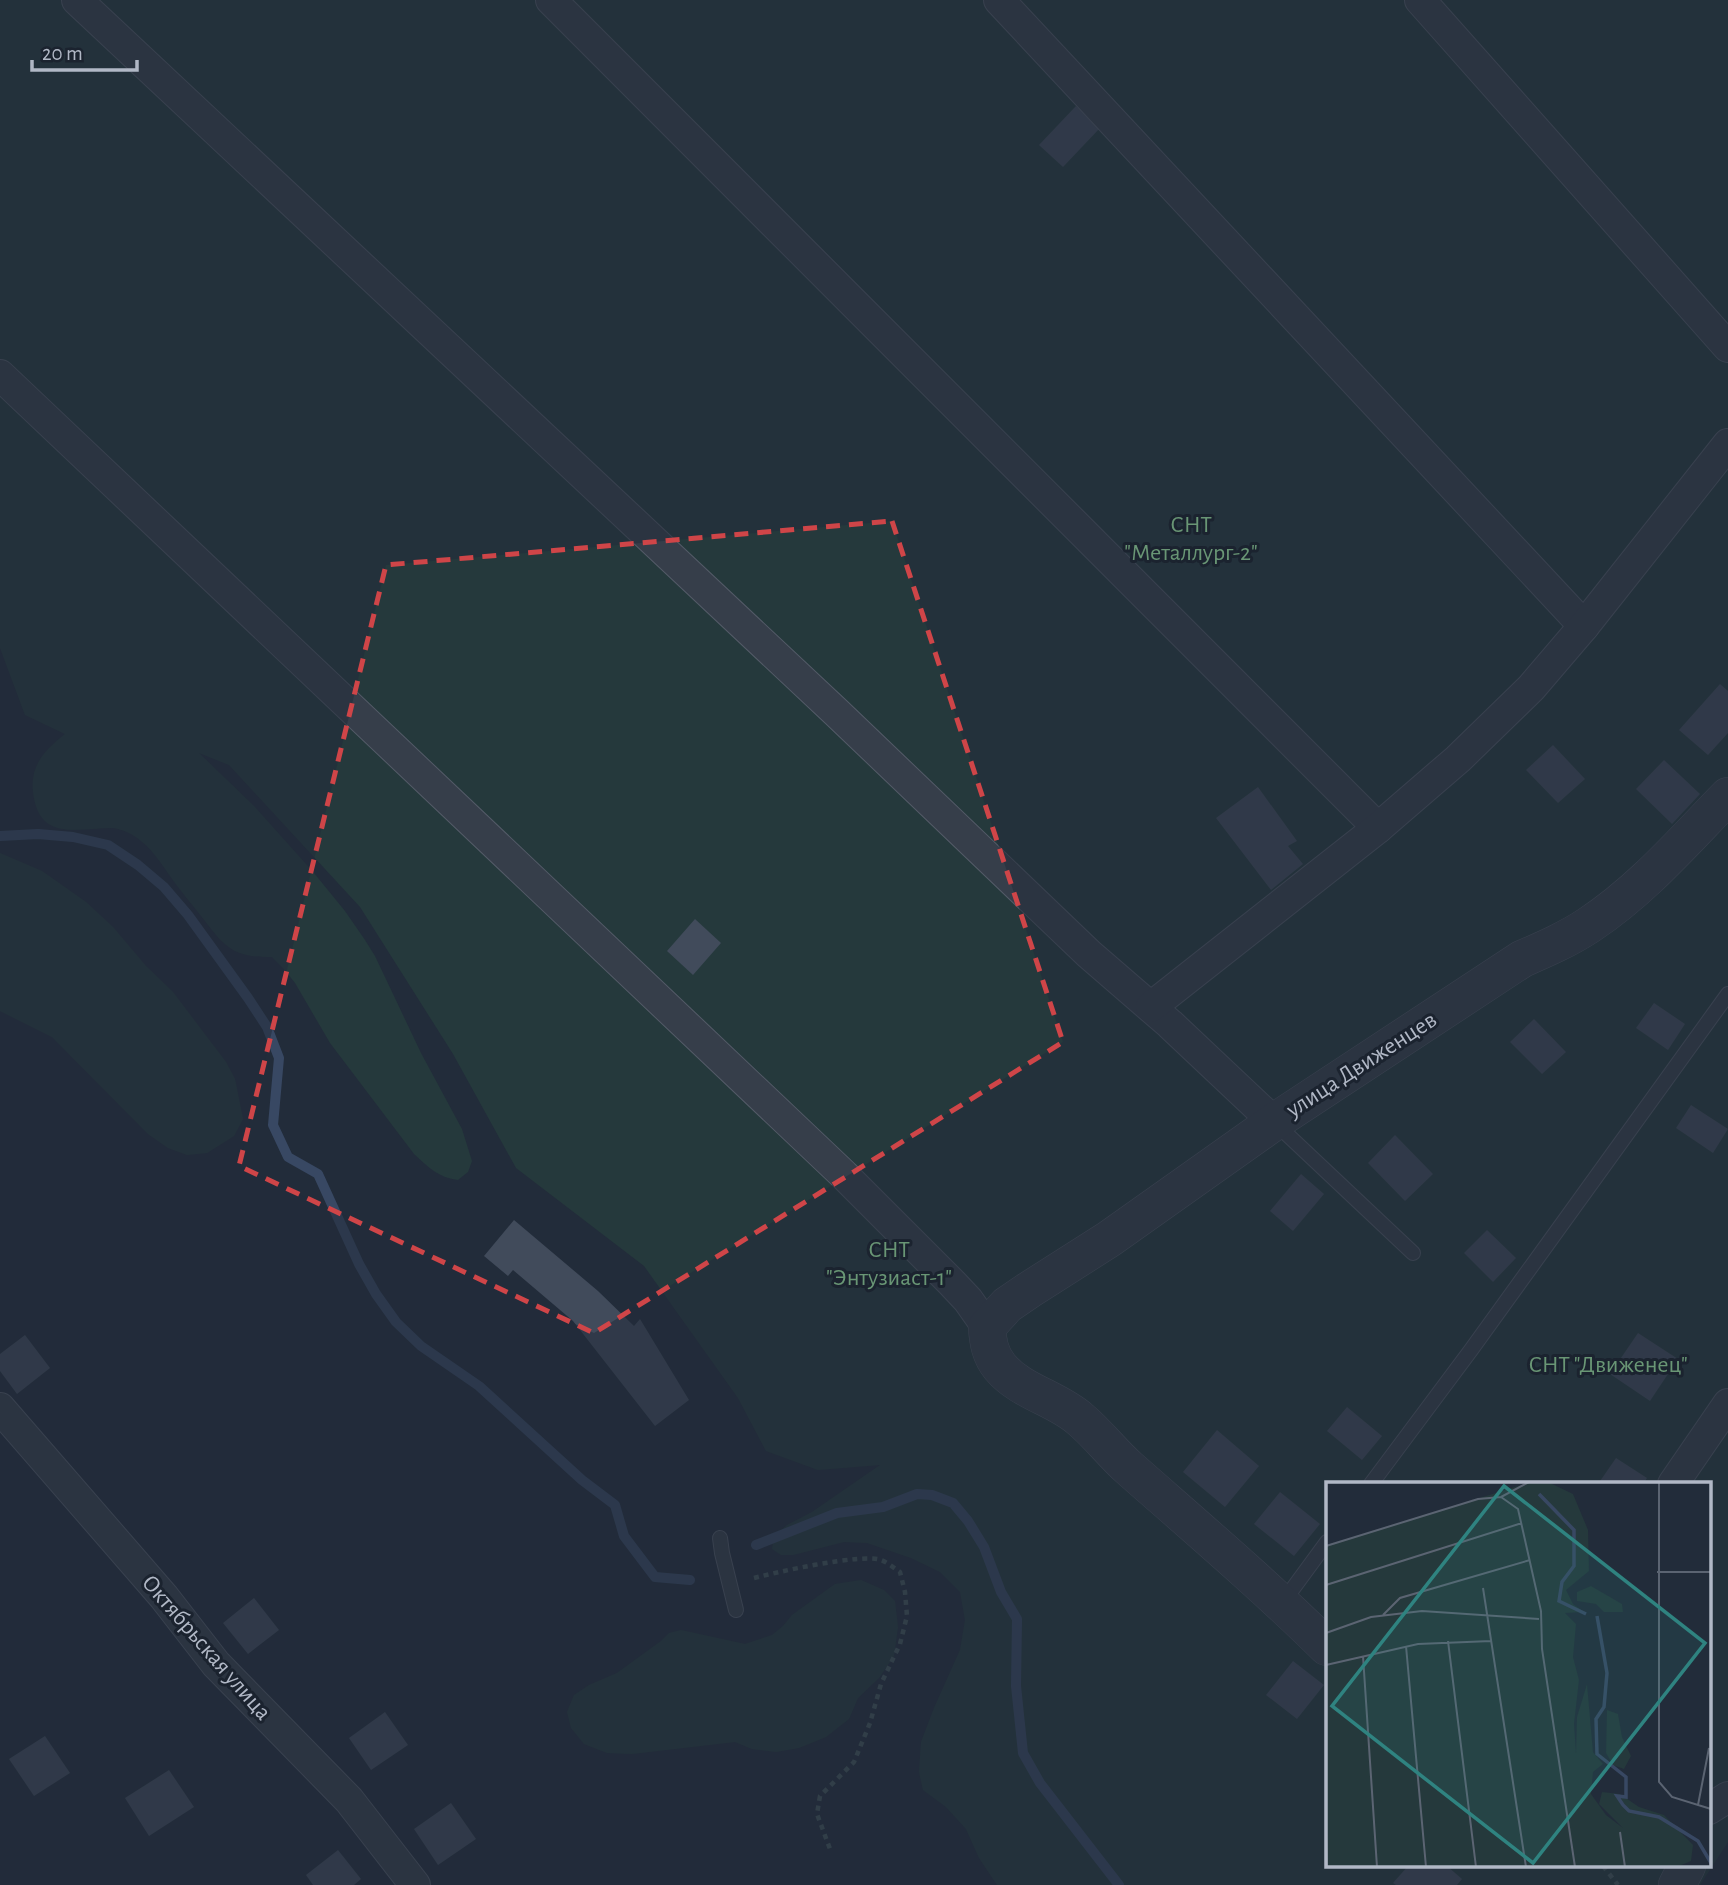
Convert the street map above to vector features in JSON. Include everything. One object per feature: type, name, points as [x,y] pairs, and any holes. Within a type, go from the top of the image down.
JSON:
[{"type":"street","points":[[77,0],[816,693],[1089,954],[1152,1007],[1274,1122]]},
{"type":"street","points":[[551,0],[1378,828]]},
{"type":"street","points":[[999,0],[1584,626]]},
{"type":"street","points":[[1420,0],[1728,347]]},
{"type":"street","points":[[0,375],[844,1175],[960,1292],[987,1327],[992,1354],[1010,1377],[1068,1409],[1082,1420],[1126,1465],[1282,1603],[1326,1646]]},
{"type":"street","points":[[1152,1007],[1378,828],[1467,750],[1531,688],[1584,626],[1728,444]]},
{"type":"street","name":"улица Движенцев","points":[[987,1327],[1007,1305],[1109,1239],[1274,1122],[1512,965],[1561,942],[1598,918],[1645,881],[1728,796]]},
{"type":"street","points":[[1674,1482],[1728,1404]]},
{"type":"street","name":"Октябрьская улица","points":[[0,1408],[164,1597],[216,1664],[349,1800],[415,1885]]},
{"type":"street","points":[[1710,1807],[1728,1797]]},
{"type":"street","points":[[1677,1885],[1686,1868]]},
{"type":"lane","points":[[1372,1482],[1728,994]]},
{"type":"lane","points":[[1274,1122],[1413,1253]]},
{"type":"lane","points":[[720,1538],[736,1610]]},
{"type":"lane","points":[[1282,1603],[1326,1543]]},
{"type":"path","points":[[729,1584],[863,1558],[880,1559],[900,1572],[907,1616],[900,1644],[881,1684],[870,1723],[854,1762],[820,1796],[817,1814],[830,1849]]},
{"type":"path","points":[[1604,1868],[1618,1885]]},
{"type":"highlighted area","points":[[892,521],[1063,1042],[594,1333],[239,1166],[386,565]]},
{"type":"green space","name":"СНТ \"Металлург-2\"","points":[[0,0],[1728,0],[1728,1842],[1700,1885],[997,1885],[979,1858],[966,1829],[946,1807],[923,1790],[919,1772],[921,1742],[960,1650],[965,1620],[960,1592],[940,1572],[911,1558],[867,1543],[844,1542],[793,1555],[781,1555],[772,1549],[774,1537],[787,1525],[812,1512],[880,1465],[818,1470],[766,1451],[738,1398],[644,1266],[516,1168],[453,1054],[360,907],[229,765],[199,753],[254,806],[314,873],[345,911],[375,956],[421,1053],[462,1129],[472,1161],[468,1172],[458,1180],[439,1174],[414,1154],[330,1043],[295,983],[283,968],[272,957],[244,954],[225,944],[146,845],[135,836],[119,829],[61,829],[43,819],[33,792],[34,774],[45,752],[65,734],[25,715],[0,648]]},
{"type":"green space","points":[[0,853],[42,871],[86,902],[173,992],[226,1062],[235,1079],[243,1119],[234,1136],[207,1153],[187,1155],[168,1148],[148,1134],[52,1037],[0,1011]]},
{"type":"green space","points":[[861,1580],[884,1590],[895,1601],[898,1627],[894,1656],[879,1678],[858,1698],[849,1719],[826,1737],[799,1748],[776,1752],[752,1749],[735,1742],[632,1754],[607,1753],[584,1744],[571,1728],[567,1712],[574,1695],[617,1673],[669,1633],[681,1630],[745,1644],[772,1635],[792,1615],[835,1584]]},
{"type":"building","points":[[1076,106],[1100,128],[1063,167],[1039,145]]},
{"type":"building","points":[[1720,684],[1728,691],[1728,733],[1708,755],[1679,730]]},
{"type":"building","points":[[1553,745],[1585,779],[1558,803],[1526,770]]},
{"type":"building","points":[[1664,760],[1700,794],[1672,824],[1636,789]]},
{"type":"building","points":[[1258,787],[1297,841],[1288,846],[1303,864],[1271,890],[1216,818]]},
{"type":"building","points":[[695,919],[721,943],[693,975],[667,951]]},
{"type":"building","points":[[1654,1003],[1685,1024],[1668,1050],[1636,1028]]},
{"type":"building","points":[[1534,1019],[1566,1052],[1542,1074],[1510,1042]]},
{"type":"building","points":[[1691,1105],[1728,1129],[1713,1153],[1676,1128]]},
{"type":"building","points":[[1395,1135],[1433,1174],[1405,1201],[1368,1163]]},
{"type":"building","points":[[1301,1174],[1324,1194],[1293,1231],[1270,1211]]},
{"type":"building","points":[[514,1220],[598,1291],[634,1326],[640,1319],[689,1400],[655,1426],[573,1321],[513,1270],[508,1276],[484,1256]]},
{"type":"building","points":[[1487,1230],[1516,1258],[1493,1282],[1464,1253]]},
{"type":"building","points":[[1638,1333],[1678,1359],[1650,1401],[1610,1374]]},
{"type":"building","points":[[25,1335],[50,1368],[17,1394],[0,1371],[0,1354]]},
{"type":"building","points":[[1347,1407],[1382,1436],[1362,1460],[1327,1431]]},
{"type":"building","points":[[1217,1430],[1259,1466],[1225,1507],[1183,1472]]},
{"type":"building","points":[[1616,1458],[1647,1478],[1644,1482],[1599,1482]]},
{"type":"building","points":[[1280,1492],[1320,1524],[1294,1556],[1254,1524]]},
{"type":"building","points":[[254,1598],[279,1630],[248,1654],[223,1623]]},
{"type":"building","points":[[1293,1661],[1324,1685],[1297,1719],[1266,1695]]},
{"type":"building","points":[[385,1712],[408,1745],[371,1770],[349,1738]]},
{"type":"building","points":[[45,1736],[70,1773],[34,1796],[9,1759]]},
{"type":"building","points":[[169,1770],[194,1807],[149,1836],[125,1798]]},
{"type":"building","points":[[451,1803],[476,1839],[438,1865],[414,1829]]},
{"type":"building","points":[[338,1850],[361,1879],[354,1885],[313,1885],[306,1875]]},
{"type":"building","points":[[1406,1868],[1449,1868],[1462,1879],[1457,1885],[1393,1883]]},
{"type":"waterway","points":[[0,836],[38,834],[73,837],[108,845],[164,887],[188,915],[267,1027],[279,1058],[273,1125],[288,1157],[318,1174],[359,1264],[396,1322],[421,1346],[479,1386],[582,1480],[615,1505],[624,1536],[655,1577],[690,1580]]},
{"type":"waterway","points":[[756,1545],[837,1513],[883,1507],[917,1494],[932,1495],[953,1503],[984,1547],[1001,1592],[1017,1619],[1016,1686],[1023,1753],[1040,1783],[1119,1885]]},
{"type":"park label","name":"СНТ \"Энтузиаст-1\"","points":[[889,1263]]},
{"type":"park label","name":"СНТ \"Движенец\"","points":[[1608,1364]]}]
